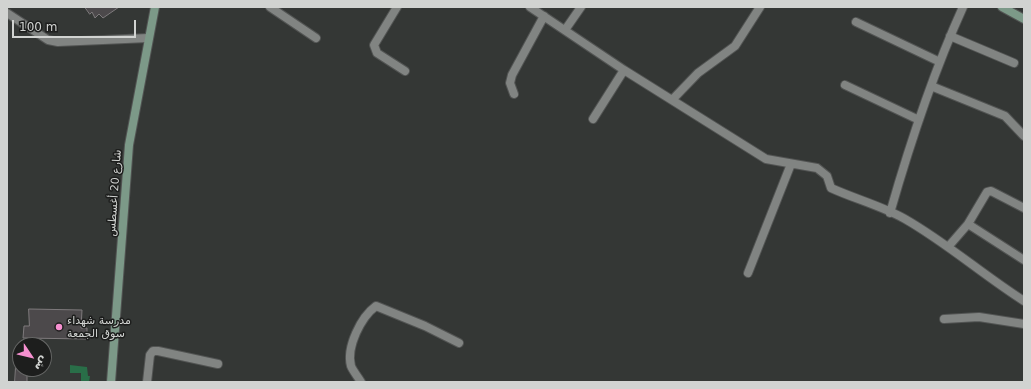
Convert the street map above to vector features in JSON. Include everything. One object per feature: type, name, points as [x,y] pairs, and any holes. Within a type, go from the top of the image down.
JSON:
[{"type":"street","name":"شارع 20 أغسطس","points":[[111,382],[130,145],[148,38],[155,7]]},
{"type":"street","points":[[270,7],[316,38]]},
{"type":"street","points":[[397,7],[374,45],[377,53],[405,71]]},
{"type":"street","points":[[530,7],[624,70],[766,159],[817,168],[827,176],[831,188],[904,219],[948,247],[1024,301]]},
{"type":"street","points":[[565,30],[581,7]]},
{"type":"street","points":[[672,100],[698,73],[735,46],[760,7]]},
{"type":"street","points":[[890,213],[931,86],[963,7]]},
{"type":"street","points":[[1002,7],[1024,18]]},
{"type":"street","points":[[7,13],[40,36],[53,41],[148,38]]},
{"type":"street","points":[[514,94],[510,83],[512,75],[544,16]]},
{"type":"street","points":[[856,22],[940,62]]},
{"type":"street","points":[[950,36],[1014,63]]},
{"type":"street","points":[[593,119],[624,70]]},
{"type":"street","points":[[845,85],[919,120]]},
{"type":"street","points":[[931,86],[1005,116],[1024,136]]},
{"type":"street","points":[[748,273],[791,164]]},
{"type":"street","points":[[948,247],[968,224],[987,192],[991,191],[1024,208]]},
{"type":"street","points":[[968,224],[1024,260]]},
{"type":"street","points":[[361,382],[351,366],[351,354],[353,344],[363,321],[369,311],[376,306],[425,326],[459,343]]},
{"type":"street","points":[[944,319],[979,317],[1024,324]]},
{"type":"street","points":[[146,382],[150,355],[153,351],[218,364]]},
{"type":"green space","points":[[70,365],[87,367],[88,376],[90,376],[89,382],[81,382],[81,373],[70,373]]},
{"type":"building","points":[[85,7],[119,7],[103,18],[99,14],[95,18],[92,12],[90,14]]},
{"type":"building","points":[[29,309],[82,310],[81,328],[87,328],[87,339],[23,337],[24,326],[29,326]]},
{"type":"building","points":[[15,377],[27,377],[27,382],[15,382]]},
{"type":"place","name":"مدرسة شهداء سوق الجمعة","points":[[59,327]]}]
